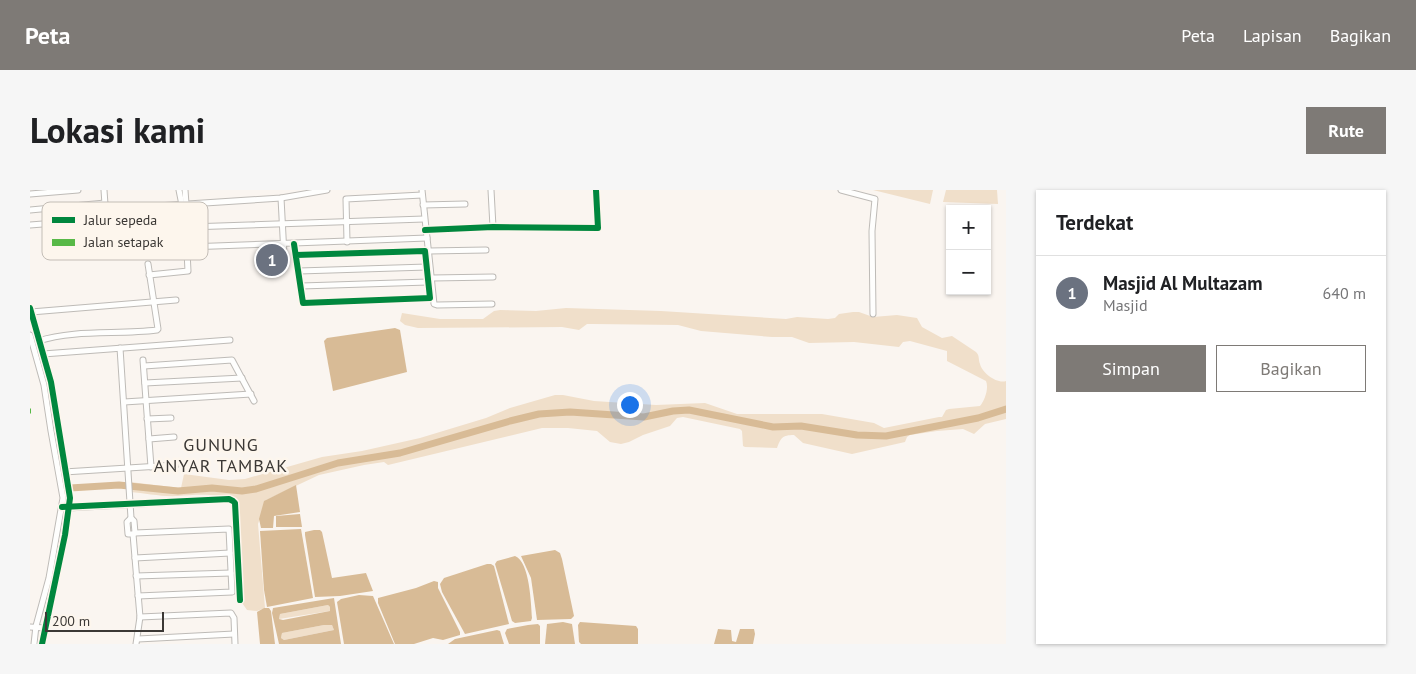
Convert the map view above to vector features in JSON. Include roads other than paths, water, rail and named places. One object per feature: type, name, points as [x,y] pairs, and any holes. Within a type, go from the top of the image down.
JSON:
[{"type":"street","points":[[30,194],[78,190]]},
{"type":"street","points":[[179,190],[183,202]]},
{"type":"street","points":[[208,203],[281,198],[327,190]]},
{"type":"street","points":[[491,190],[493,227]]},
{"type":"street","points":[[425,230],[493,227],[598,228],[596,190]]},
{"type":"street","points":[[841,190],[876,199],[872,231],[873,314]]},
{"type":"street","points":[[294,244],[304,303],[430,298],[429,251],[422,193],[346,199],[347,242]]},
{"type":"street","points":[[281,198],[284,255]]},
{"type":"street","points":[[423,205],[465,204]]},
{"type":"street","points":[[208,226],[346,220],[424,219]]},
{"type":"street","points":[[208,249],[427,238]]},
{"type":"street","points":[[429,251],[486,250]]},
{"type":"street","points":[[296,255],[426,251],[434,304],[492,304]]},
{"type":"street","points":[[149,275],[187,271],[189,260]]},
{"type":"street","points":[[31,343],[49,337],[154,331],[158,329],[148,264]]},
{"type":"street","points":[[298,271],[427,267]]},
{"type":"street","points":[[301,286],[493,277]]},
{"type":"street","points":[[42,644],[65,535],[70,498],[51,382],[31,310],[176,300]]},
{"type":"street","points":[[30,335],[44,385],[63,498],[49,578],[33,627],[34,644]]},
{"type":"street","points":[[44,354],[230,340]]},
{"type":"street","points":[[120,348],[131,505],[131,518],[127,522],[128,534],[229,529],[232,592],[138,596]]},
{"type":"street","points":[[151,467],[143,363],[232,360],[254,401]]},
{"type":"street","points":[[145,383],[242,378]]},
{"type":"street","points":[[124,402],[251,394]]},
{"type":"street","points":[[147,419],[171,418]]},
{"type":"street","points":[[149,439],[174,437]]},
{"type":"street","points":[[59,473],[176,465]]},
{"type":"street","points":[[62,507],[233,500],[235,503],[240,600]]},
{"type":"street","points":[[134,534],[140,617],[138,642],[234,634]]},
{"type":"street","points":[[135,558],[230,553]]},
{"type":"street","points":[[136,576],[231,573]]},
{"type":"street","points":[[140,617],[231,613],[234,618],[235,644]]},
{"type":"street","points":[[33,627],[45,628]]},
{"type":"waterway","points":[[70,488],[119,485],[178,491],[212,488],[242,491],[256,489],[338,463],[400,453],[539,414],[570,412],[644,417],[689,410],[773,427],[801,426],[857,435],[886,436],[978,418],[1006,409]]},
{"type":"place","name":"Masjid Al Multazam","points":[[272,260]]},
{"type":"district","name":"GUNUNG ANYAR TAMBAK","points":[[221,454]]}]
